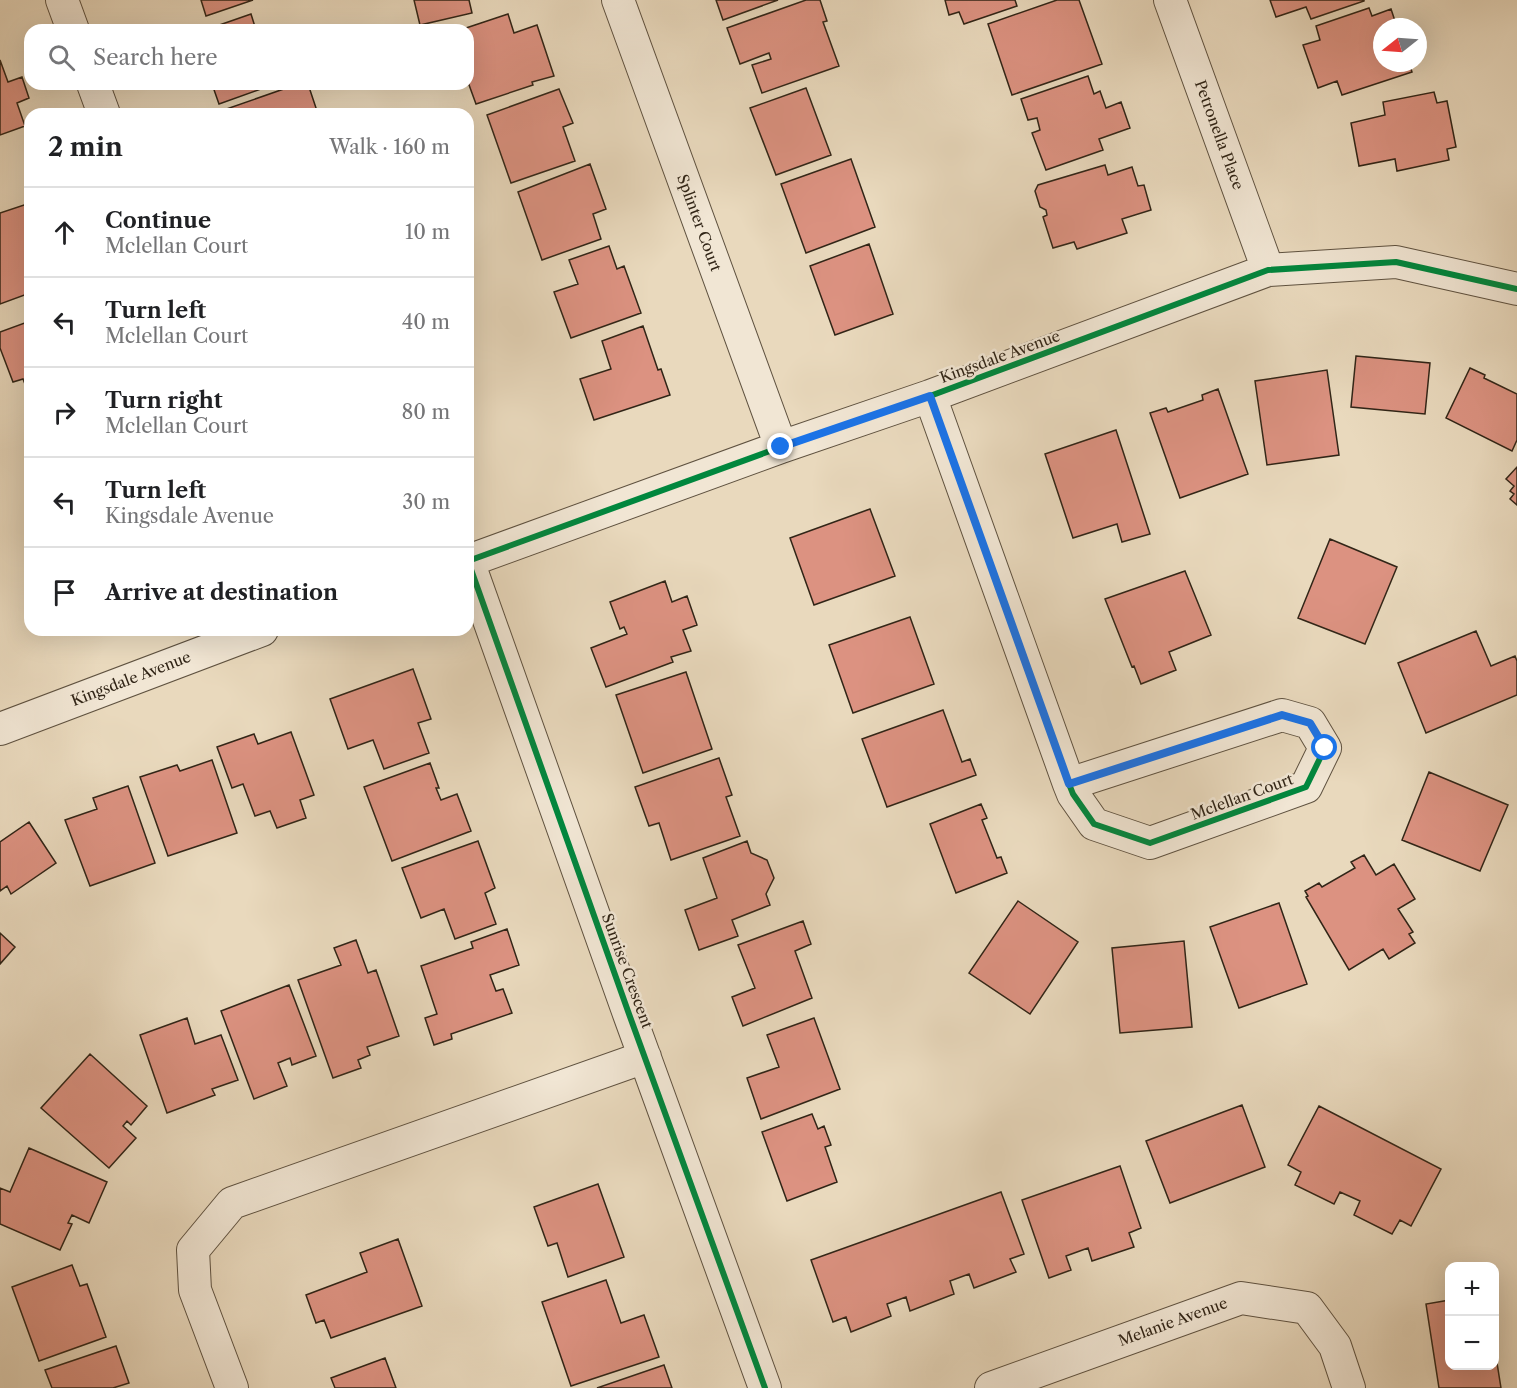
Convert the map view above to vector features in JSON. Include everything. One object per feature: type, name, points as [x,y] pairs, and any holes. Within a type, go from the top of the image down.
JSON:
[{"type":"street","points":[[62,0],[71,24]]},
{"type":"street","name":"Splinter Court","points":[[618,0],[781,447]]},
{"type":"street","name":"Petronella Place","points":[[1170,0],[1268,270]]},
{"type":"street","points":[[95,90],[102,108]]},
{"type":"street","name":"Kingsdale Avenue","points":[[474,559],[781,447],[930,396],[1268,270],[1396,262],[1517,289]]},
{"type":"street","name":"Mclellan Court","points":[[930,396],[1069,784],[1073,794],[1094,824],[1150,843],[1306,787],[1325,748],[1310,723],[1282,715],[1069,784]]},
{"type":"street","name":"Sunrise Crescent","points":[[474,578],[765,1388]]},
{"type":"street","name":"Kingsdale Avenue","points":[[0,729],[246,636]]},
{"type":"street","points":[[232,1388],[195,1290],[193,1250],[232,1203],[645,1057]]},
{"type":"street","name":"Melanie Avenue","points":[[991,1388],[1241,1298],[1306,1308],[1335,1346],[1349,1388]]},
{"type":"building","points":[[201,0],[253,0],[206,16]]},
{"type":"building","points":[[414,0],[469,0],[472,13],[420,24]]},
{"type":"building","points":[[716,0],[778,0],[723,20]]},
{"type":"building","points":[[806,0],[820,0],[827,21],[823,22],[839,66],[762,93],[752,65],[771,59],[769,53],[740,64],[727,28]]},
{"type":"building","points":[[945,0],[1015,0],[1017,6],[964,24],[959,12],[949,15]]},
{"type":"building","points":[[1057,0],[1079,0],[1102,64],[1012,95],[988,24]]},
{"type":"building","points":[[1270,0],[1364,1],[1311,19],[1306,7],[1276,17]]},
{"type":"building","points":[[1369,8],[1372,16],[1391,9],[1394,18],[1373,18],[1373,72],[1412,72],[1342,95],[1337,81],[1318,88],[1303,45],[1320,40],[1316,26]]},
{"type":"building","points":[[251,14],[254,24],[222,24]]},
{"type":"building","points":[[508,14],[514,33],[537,25],[554,76],[476,104],[471,90],[474,90],[474,25]]},
{"type":"building","points":[[0,60],[8,82],[22,77],[24,90],[26,90],[29,98],[17,103],[24,126],[0,135]]},
{"type":"building","points":[[1088,76],[1094,94],[1100,91],[1106,108],[1121,102],[1130,128],[1099,139],[1103,150],[1046,170],[1032,133],[1040,130],[1037,118],[1028,120],[1021,99]]},
{"type":"building","points":[[806,88],[831,155],[776,175],[750,108]]},
{"type":"building","points":[[559,89],[573,123],[563,127],[575,161],[511,183],[487,115]]},
{"type":"building","points":[[214,90],[258,90],[219,104]]},
{"type":"building","points":[[281,90],[310,90],[316,108],[229,108]]},
{"type":"building","points":[[1434,92],[1437,103],[1447,101],[1456,147],[1447,149],[1449,160],[1397,171],[1395,159],[1359,166],[1351,123],[1385,115],[1383,102]]},
{"type":"building","points":[[851,159],[875,227],[806,253],[781,184]]},
{"type":"building","points":[[590,164],[606,209],[593,214],[601,239],[542,260],[518,192]]},
{"type":"building","points":[[1105,165],[1108,175],[1132,167],[1138,186],[1144,185],[1151,210],[1122,219],[1127,233],[1077,249],[1074,242],[1053,248],[1043,217],[1047,215],[1046,210],[1040,207],[1035,191],[1038,185]]},
{"type":"building","points":[[24,205],[24,295],[0,304],[0,213]]},
{"type":"building","points":[[869,244],[893,314],[835,335],[810,266]]},
{"type":"building","points":[[609,246],[617,269],[624,266],[641,313],[571,338],[554,292],[578,284],[569,260]]},
{"type":"building","points":[[24,323],[24,382],[23,379],[13,382],[0,348],[0,332]]},
{"type":"building","points":[[643,326],[658,370],[661,369],[670,395],[594,420],[580,379],[611,369],[602,341]]},
{"type":"building","points":[[1356,356],[1430,363],[1425,414],[1351,407]]},
{"type":"building","points":[[1470,368],[1485,375],[1484,378],[1517,394],[1517,440],[1512,451],[1446,418]]},
{"type":"building","points":[[1327,370],[1339,455],[1267,465],[1255,381]]},
{"type":"building","points":[[1218,389],[1248,474],[1180,498],[1150,413],[1166,408],[1168,412],[1203,400],[1202,395]]},
{"type":"building","points":[[1116,430],[1150,534],[1122,542],[1117,524],[1073,538],[1045,454]]},
{"type":"building","points":[[1517,467],[1517,505],[1510,499],[1514,494],[1510,491],[1514,486],[1506,479]]},
{"type":"building","points":[[870,509],[895,576],[814,605],[790,538]]},
{"type":"building","points":[[1330,539],[1397,567],[1365,644],[1298,618]]},
{"type":"building","points":[[1185,571],[1211,635],[1169,652],[1176,670],[1141,684],[1105,599]]},
{"type":"building","points":[[665,581],[672,602],[687,596],[697,625],[683,630],[691,651],[671,657],[673,662],[606,687],[591,648],[627,634],[624,627],[620,629],[610,602]]},
{"type":"building","points":[[910,617],[934,684],[853,713],[829,645]]},
{"type":"building","points":[[1476,631],[1491,666],[1515,656],[1517,695],[1426,733],[1398,663]]},
{"type":"building","points":[[413,669],[431,719],[418,723],[429,753],[384,769],[373,740],[348,749],[330,699]]},
{"type":"building","points":[[686,672],[712,749],[643,773],[616,695]]},
{"type":"building","points":[[943,710],[962,762],[970,759],[976,775],[887,807],[862,739]]},
{"type":"building","points":[[291,732],[314,795],[300,800],[306,818],[277,828],[270,811],[255,816],[243,784],[232,788],[217,747],[254,734],[258,744]]},
{"type":"building","points":[[719,758],[732,795],[726,797],[740,836],[671,860],[659,823],[649,826],[635,787]]},
{"type":"building","points":[[212,760],[237,833],[168,856],[140,777],[177,765],[180,771]]},
{"type":"building","points":[[430,763],[441,800],[457,794],[471,831],[392,861],[364,787]]},
{"type":"building","points":[[1429,772],[1508,805],[1480,871],[1402,840]]},
{"type":"building","points":[[128,786],[155,863],[90,886],[65,820],[97,809],[93,798]]},
{"type":"building","points":[[981,804],[987,818],[982,820],[997,858],[1001,857],[1007,873],[956,893],[930,824]]},
{"type":"building","points":[[29,822],[56,863],[11,894],[7,886],[0,891],[0,842]]},
{"type":"building","points":[[478,841],[495,888],[485,893],[496,924],[455,939],[444,909],[421,918],[402,868]]},
{"type":"building","points":[[747,841],[751,853],[767,860],[774,878],[766,894],[770,905],[732,920],[738,936],[699,950],[685,910],[717,898],[703,858]]},
{"type":"building","points":[[1364,855],[1376,875],[1394,864],[1415,899],[1398,909],[1413,932],[1409,934],[1415,943],[1389,959],[1383,949],[1349,970],[1306,897],[1308,896],[1305,891],[1319,883],[1322,887],[1355,868],[1351,862]]},
{"type":"building","points":[[1018,901],[1078,942],[1030,1014],[969,973]]},
{"type":"building","points":[[1279,903],[1307,984],[1239,1008],[1210,927]]},
{"type":"building","points":[[803,921],[811,944],[795,951],[812,998],[743,1026],[732,997],[755,988],[738,945]]},
{"type":"building","points":[[507,929],[519,965],[490,975],[496,991],[503,989],[512,1013],[451,1034],[452,1039],[434,1045],[425,1018],[437,1014],[421,966],[473,948],[471,942]]},
{"type":"building","points":[[0,933],[15,947],[0,964]]},
{"type":"building","points":[[356,940],[368,973],[376,970],[399,1036],[367,1047],[370,1055],[358,1060],[361,1068],[333,1078],[298,980],[341,965],[334,948]]},
{"type":"building","points":[[1184,941],[1192,1027],[1120,1033],[1112,948]]},
{"type":"building","points":[[289,985],[316,1056],[292,1065],[290,1058],[278,1063],[287,1086],[254,1099],[221,1011]]},
{"type":"building","points":[[187,1018],[195,1044],[221,1035],[238,1080],[212,1089],[215,1095],[167,1113],[140,1035]]},
{"type":"building","points":[[814,1018],[840,1089],[761,1119],[747,1078],[779,1067],[767,1035]]},
{"type":"building","points":[[90,1054],[147,1106],[131,1125],[127,1121],[123,1126],[136,1138],[109,1168],[41,1108]]},
{"type":"building","points":[[1242,1105],[1265,1167],[1170,1203],[1146,1141]]},
{"type":"building","points":[[1319,1106],[1441,1169],[1411,1226],[1400,1220],[1392,1234],[1354,1215],[1360,1201],[1340,1192],[1334,1204],[1295,1185],[1301,1172],[1288,1165]]},
{"type":"building","points":[[812,1114],[818,1129],[824,1126],[831,1145],[825,1147],[837,1182],[787,1201],[762,1132]]},
{"type":"building","points":[[29,1148],[107,1182],[89,1223],[72,1215],[68,1223],[72,1224],[60,1250],[0,1224],[0,1188],[10,1192]]},
{"type":"building","points":[[1120,1166],[1141,1228],[1129,1233],[1134,1247],[1092,1261],[1088,1248],[1066,1256],[1071,1270],[1049,1278],[1022,1200]]},
{"type":"building","points":[[598,1184],[624,1257],[568,1277],[557,1243],[548,1246],[534,1207]]},
{"type":"building","points":[[1001,1192],[1024,1254],[1010,1259],[1016,1272],[974,1288],[969,1274],[950,1281],[954,1294],[910,1311],[906,1297],[887,1304],[891,1316],[851,1332],[846,1317],[833,1322],[811,1260]]},
{"type":"building","points":[[398,1239],[422,1306],[331,1338],[324,1320],[316,1323],[306,1295],[367,1272],[360,1253]]},
{"type":"building","points":[[72,1265],[80,1286],[87,1284],[106,1337],[39,1361],[12,1287]]},
{"type":"building","points":[[606,1280],[621,1323],[644,1315],[659,1357],[571,1386],[542,1302]]},
{"type":"building","points":[[1445,1301],[1445,1370],[1498,1370],[1501,1388],[1439,1388],[1426,1304]]},
{"type":"building","points":[[116,1346],[129,1383],[113,1388],[52,1388],[45,1370]]},
{"type":"building","points":[[385,1358],[396,1388],[335,1388],[331,1378]]},
{"type":"building","points":[[664,1365],[672,1388],[597,1388]]},
{"type":"cycle path","points":[[474,559],[781,447],[930,396],[1268,270],[1396,262],[1517,289]]},
{"type":"cycle path","points":[[930,396],[1069,784],[1073,794],[1094,824],[1150,843],[1306,787],[1325,748],[1310,723],[1282,715],[1069,784]]},
{"type":"cycle path","points":[[474,578],[765,1388]]},
{"type":"route","points":[[781,447],[930,396],[1069,784],[1282,715],[1310,723],[1325,748]]}]
